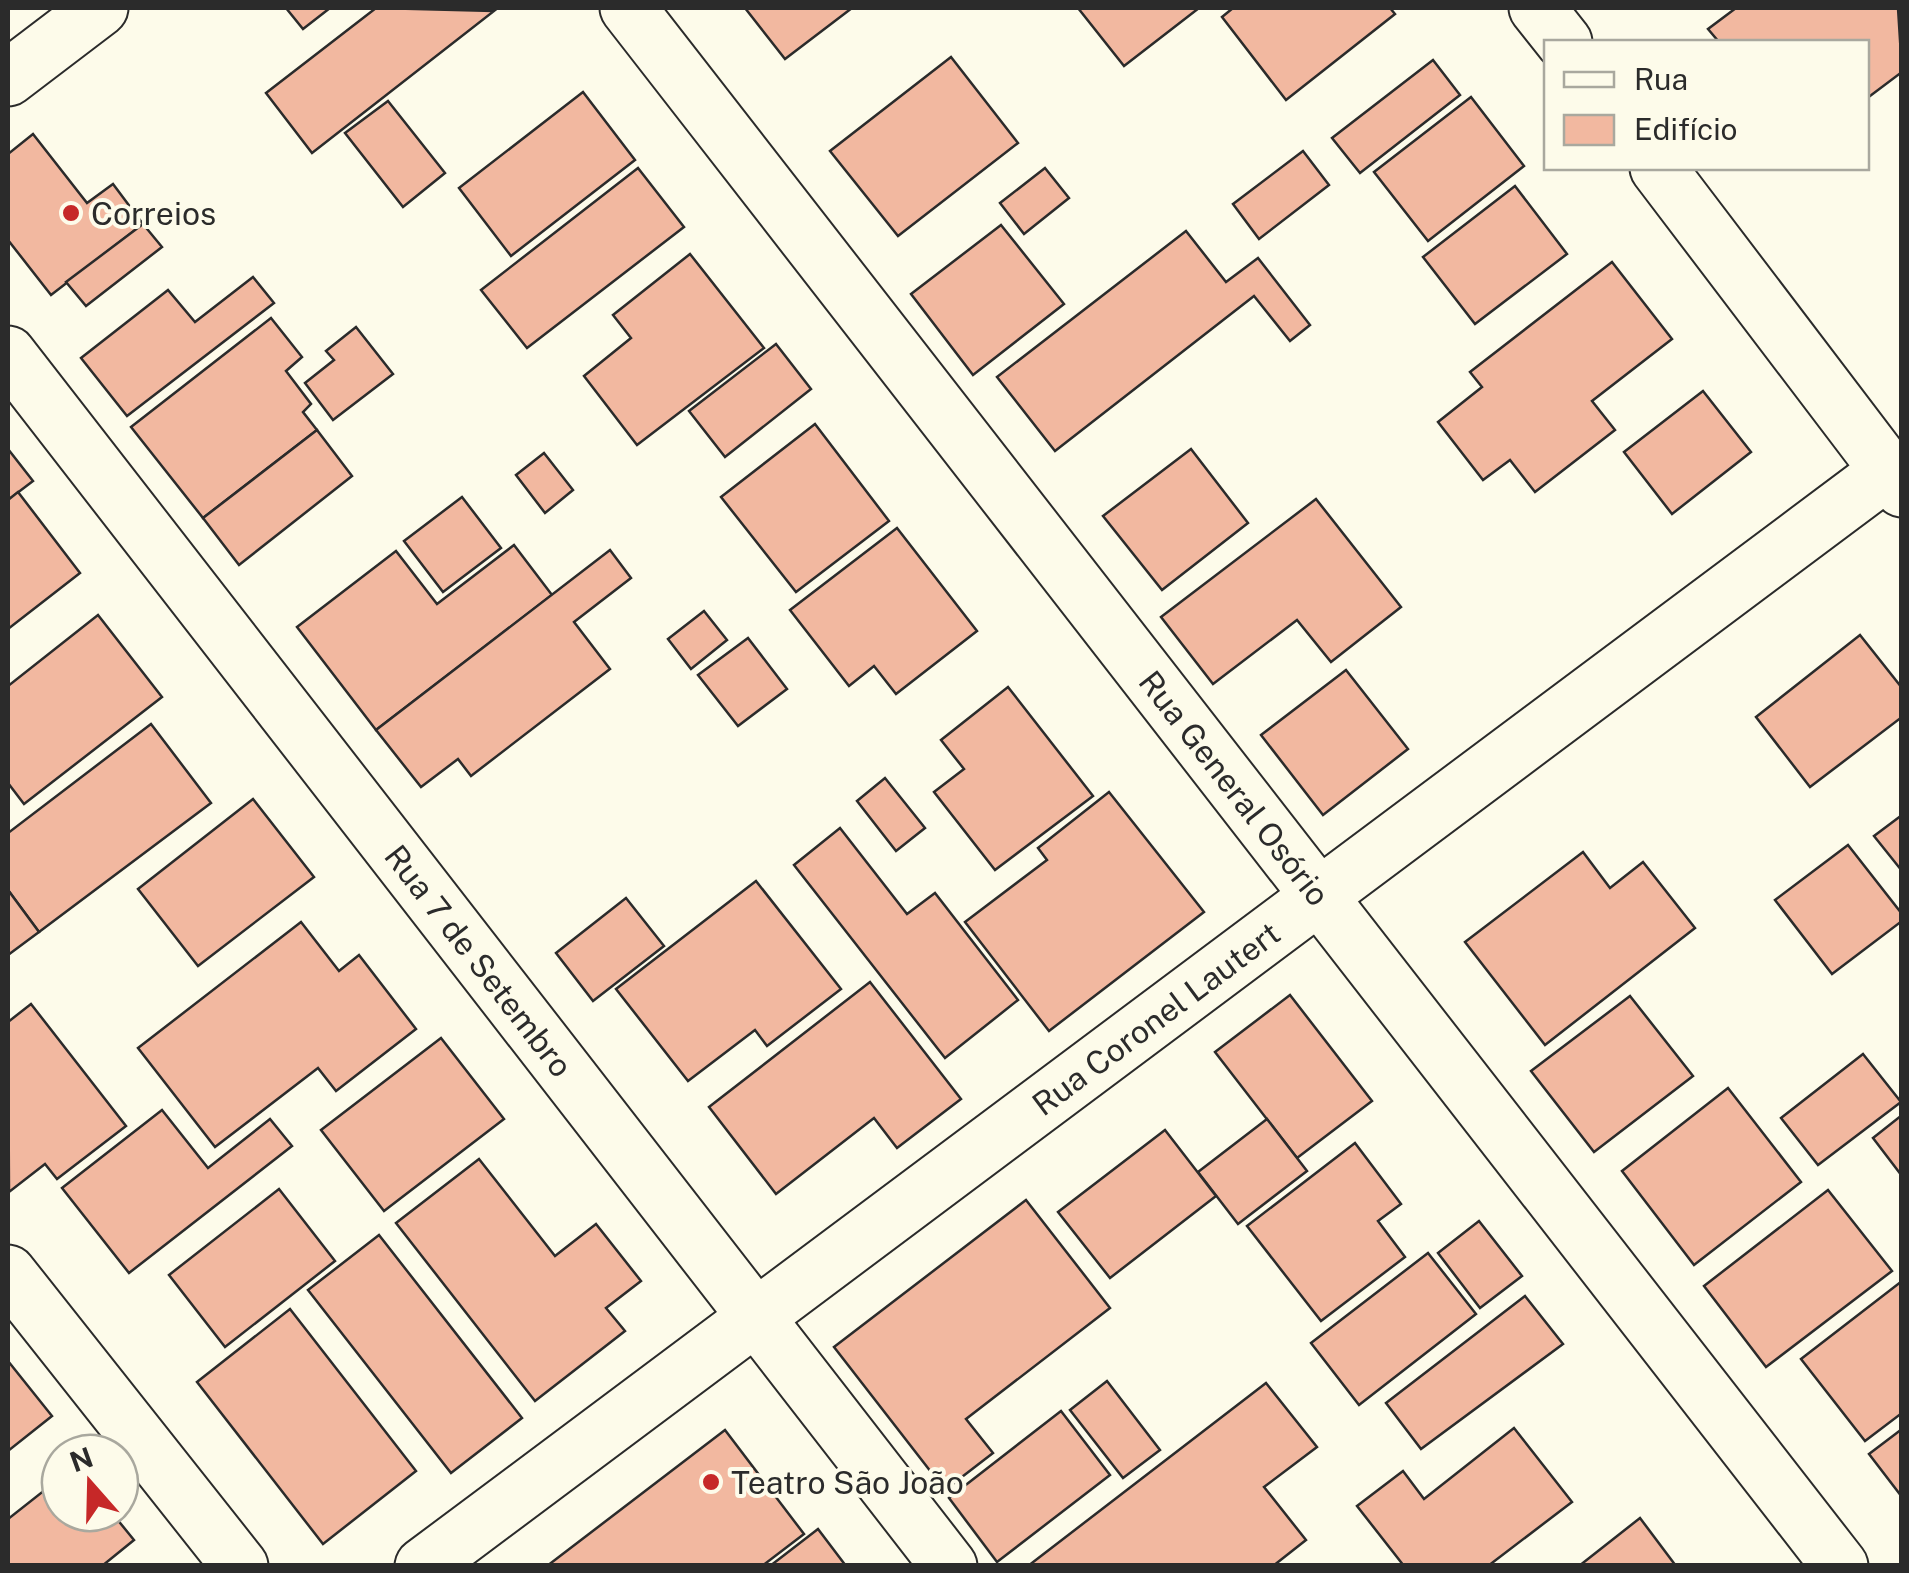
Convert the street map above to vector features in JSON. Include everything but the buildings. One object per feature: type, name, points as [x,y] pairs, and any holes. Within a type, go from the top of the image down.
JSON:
[{"type":"street","points":[[8,78],[100,8]]},
{"type":"street","name":"Rua General Osório","points":[[628,8],[1840,1566]]},
{"type":"street","points":[[1537,8],[1562,40]]},
{"type":"street","points":[[1660,170],[1895,480]]},
{"type":"street","name":"Rua 7 de Setembro","points":[[8,354],[949,1566]]},
{"type":"street","name":"Rua Coronel Lautert","points":[[423,1566],[1320,896],[1895,480]]},
{"type":"street","points":[[8,1273],[240,1566]]},
{"type":"place","name":"Correios","points":[[71,213]]},
{"type":"place","name":"Teatro São João","points":[[711,1482]]}]
